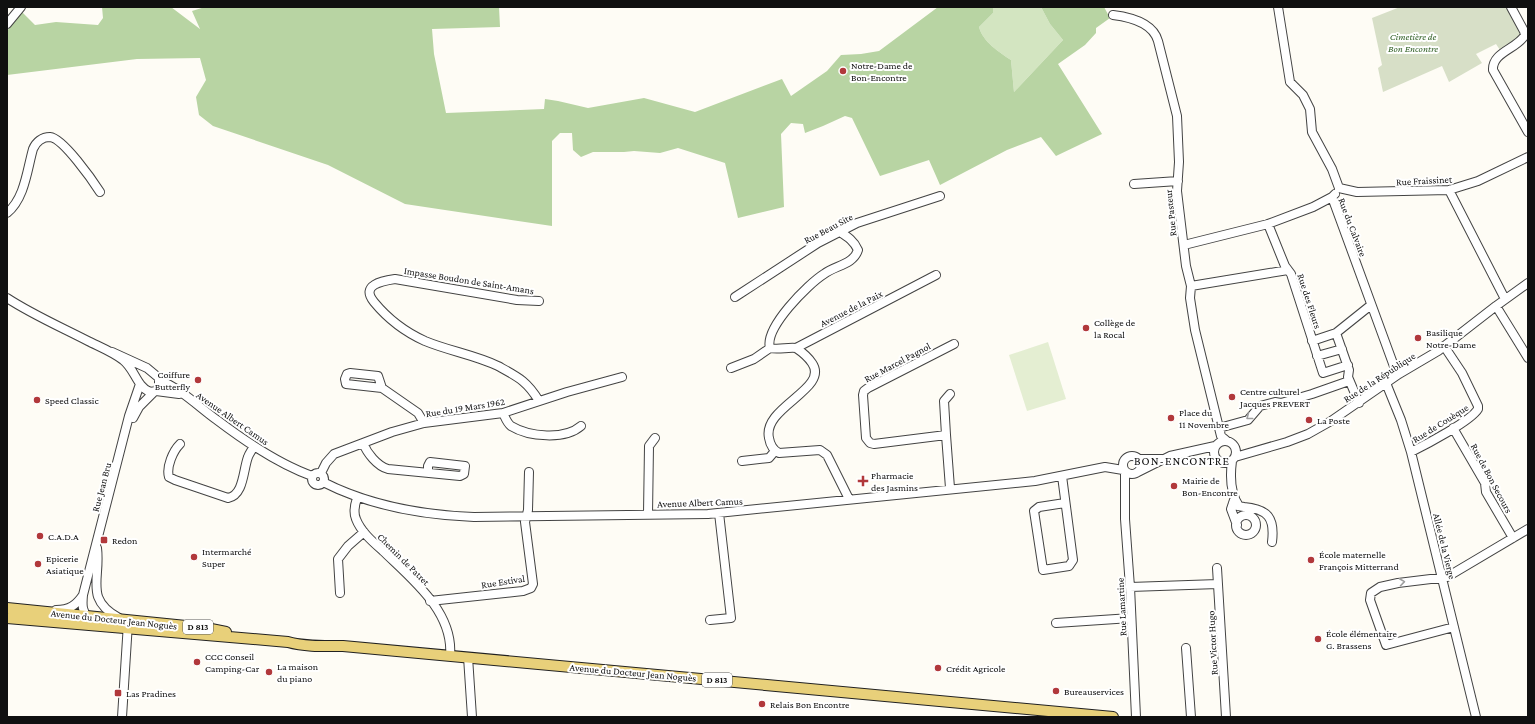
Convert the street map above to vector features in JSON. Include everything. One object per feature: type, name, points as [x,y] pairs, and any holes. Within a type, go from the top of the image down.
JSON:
[{"type":"main road","name":"Avenue du Docteur Jean Noguès","points":[[7,608],[267,640],[288,642],[297,640],[312,642],[320,645],[468,657],[1113,717]]},
{"type":"main road","name":"Avenue du Docteur Jean Noguès","points":[[7,618],[107,626],[126,622]]},
{"type":"street","points":[[7,24],[21,7]]},
{"type":"street","points":[[1278,7],[1290,82],[1303,95],[1310,109],[1312,132],[1332,169],[1339,188],[1332,198]]},
{"type":"street","points":[[1511,7],[1525,35],[1514,47],[1497,58],[1494,62],[1493,70],[1528,132]]},
{"type":"street","name":"Rue Pasteur","points":[[1113,16],[1127,17],[1136,20],[1156,35],[1177,116],[1179,162],[1177,191],[1191,286],[1190,298],[1195,330],[1220,438]]},
{"type":"street","points":[[7,213],[12,209],[20,197],[36,142],[44,138],[51,137],[59,142],[84,168],[100,192]]},
{"type":"street","name":"Rue Fraissinet","points":[[1339,188],[1357,192],[1449,190],[1478,181],[1528,157]]},
{"type":"street","points":[[1134,184],[1178,181]]},
{"type":"street","points":[[1449,190],[1505,299]]},
{"type":"street","name":"Rue Beau Site","points":[[735,297],[818,243],[857,223],[940,196]]},
{"type":"street","name":"Rue du Calvaire","points":[[1184,245],[1268,224],[1332,198],[1395,369],[1399,374]]},
{"type":"street","name":"Rue des Fleurs","points":[[1268,224],[1290,272],[1323,373],[1348,365]]},
{"type":"street","points":[[730,368],[754,359],[770,348],[769,340],[779,320],[807,287],[825,273],[850,261],[856,256],[858,250],[856,244],[840,232]]},
{"type":"street","points":[[1191,286],[1290,272]]},
{"type":"street","name":"Avenue de la Paix","points":[[770,348],[796,348],[936,275]]},
{"type":"street","name":"Impasse Boudon de Saint-Amans","points":[[539,301],[517,300],[396,279],[377,284],[370,289],[369,293],[388,318],[410,333],[425,341],[475,357],[496,366],[528,384],[539,401]]},
{"type":"street","name":"Rue de la République","points":[[1234,459],[1249,452],[1287,442],[1308,434],[1359,403],[1399,374],[1428,358],[1528,283]]},
{"type":"street","points":[[7,298],[30,313],[148,368],[159,380],[159,386],[155,391],[148,392],[140,384],[125,362],[112,352]]},
{"type":"street","name":"Rue des Fleurs","points":[[1312,341],[1336,332],[1371,305]]},
{"type":"street","points":[[1496,306],[1528,358]]},
{"type":"street","points":[[1336,332],[1348,365],[1348,377],[1359,403]]},
{"type":"street","name":"Rue Marcel Pagnol","points":[[946,435],[874,444],[870,443],[866,438],[863,395],[864,391],[868,388],[954,344]]},
{"type":"street","name":"Rue de Couèque","points":[[1411,452],[1453,428],[1476,412],[1478,406],[1446,344]]},
{"type":"street","points":[[796,348],[813,364],[814,378],[810,384],[771,421],[768,428],[768,437],[775,451],[782,453],[820,450],[824,452],[827,455],[849,499]]},
{"type":"street","points":[[1317,356],[1342,349]]},
{"type":"street","points":[[134,374],[137,369],[144,366]]},
{"type":"street","name":"Rue du 19 Mars 1962","points":[[321,473],[326,463],[334,454],[398,430],[424,423],[503,413],[622,377]]},
{"type":"street","name":"Avenue Albert Camus","points":[[159,380],[186,396],[254,446],[297,470],[312,476],[312,481],[314,484],[319,485],[323,482],[357,498],[413,512],[444,516],[474,517],[719,513],[950,488],[1035,481],[1105,466],[1130,472]]},
{"type":"street","points":[[1130,472],[1163,460],[1174,454],[1199,450],[1248,420],[1260,406],[1275,402],[1281,403],[1324,390],[1349,380]]},
{"type":"street","name":"Allée de la Vierge","points":[[1386,383],[1401,420],[1411,452],[1476,717]]},
{"type":"street","name":"Rue Jean Bru","points":[[96,543],[98,556],[96,607],[89,617],[82,609],[83,595],[96,543],[125,436],[129,416],[140,384]]},
{"type":"street","points":[[382,388],[418,413],[424,423]]},
{"type":"street","name":"Avenue Albert Camus","points":[[155,391],[186,396]]},
{"type":"street","name":"Rue Jean Bru","points":[[125,436],[136,410],[155,391]]},
{"type":"street","points":[[950,394],[944,401],[950,488]]},
{"type":"street","points":[[503,413],[511,425],[526,432],[544,435],[568,433],[575,431],[581,426]]},
{"type":"street","name":"Rue de Bon Secours","points":[[1453,428],[1485,483],[1486,492],[1512,538]]},
{"type":"street","points":[[648,514],[649,446],[655,438]]},
{"type":"street","points":[[1220,438],[1249,452]]},
{"type":"street","points":[[1214,455],[1220,438]]},
{"type":"street","points":[[363,443],[366,450],[384,468],[428,473]]},
{"type":"street","points":[[180,444],[175,449],[168,469],[169,477],[228,498],[234,495],[240,488],[248,457],[254,446]]},
{"type":"street","points":[[1235,446],[1236,450],[1230,473],[1235,503],[1248,516],[1253,518],[1256,524],[1254,532],[1248,535],[1242,534],[1238,530],[1231,509],[1235,503]]},
{"type":"street","points":[[1199,450],[1214,455],[1216,460],[1221,462],[1226,463],[1234,459]]},
{"type":"street","points":[[742,461],[769,458],[775,451]]},
{"type":"street","points":[[1130,472],[1122,464],[1125,459],[1132,456],[1139,459],[1163,460]]},
{"type":"street","name":"Avenue Albert Camus","points":[[1081,471],[1101,464],[1125,459]]},
{"type":"street","points":[[1130,472],[1141,467],[1139,459]]},
{"type":"street","points":[[1221,462],[1230,473]]},
{"type":"street","points":[[312,476],[317,472],[321,473],[324,477],[323,482]]},
{"type":"street","points":[[526,516],[528,510],[529,472]]},
{"type":"street","name":"Rue Lamartine","points":[[1130,472],[1126,497],[1125,520],[1130,587],[1136,717]]},
{"type":"street","points":[[1062,476],[1073,560],[1069,566],[1043,570],[1034,511],[1039,507],[1065,503]]},
{"type":"street","name":"Chemin de Patret","points":[[357,498],[354,513],[364,532],[416,583],[444,623],[451,645],[450,656]]},
{"type":"street","points":[[1235,503],[1268,514],[1272,521],[1272,542]]},
{"type":"street","points":[[710,620],[731,618],[719,513]]},
{"type":"street","name":"Rue Estival","points":[[430,601],[523,591],[531,588],[533,584],[525,522],[526,516]]},
{"type":"street","points":[[1237,525],[1242,517],[1248,516]]},
{"type":"street","points":[[1454,627],[1386,645],[1370,600],[1371,593],[1380,587],[1392,584],[1442,578],[1454,573],[1528,529]]},
{"type":"street","points":[[340,593],[338,559],[348,546],[364,532]]},
{"type":"street","name":"Rue Victor Hugo","points":[[1217,568],[1226,717]]},
{"type":"street","points":[[1130,587],[1218,584]]},
{"type":"street","name":"Rue Jean Bru","points":[[96,589],[99,601],[103,608],[126,622]]},
{"type":"street","points":[[32,611],[70,608],[75,605],[83,595]]},
{"type":"street","points":[[50,621],[86,620],[89,617],[107,626]]},
{"type":"street","points":[[1056,623],[1131,618]]},
{"type":"street","points":[[122,717],[126,622]]},
{"type":"street","points":[[1186,648],[1191,717]]},
{"type":"street","points":[[468,657],[472,717]]},
{"type":"green space","points":[[102,7],[171,7],[200,29],[192,11],[205,7],[499,7],[500,27],[432,29],[434,54],[446,113],[544,109],[545,99],[588,108],[644,98],[695,112],[782,79],[791,96],[827,71],[841,55],[879,51],[938,7],[993,7],[993,13],[979,27],[988,42],[1011,60],[1014,92],[1063,40],[1050,24],[1041,7],[1104,7],[1110,18],[1096,28],[1096,33],[1085,45],[1058,64],[1102,134],[1056,156],[1041,137],[1007,150],[940,185],[929,160],[880,176],[852,118],[845,116],[805,133],[803,124],[791,123],[781,134],[784,207],[738,218],[725,163],[678,148],[660,153],[634,151],[593,152],[581,157],[573,150],[572,133],[560,133],[552,141],[552,226],[405,204],[328,165],[213,126],[199,115],[196,97],[206,80],[200,58],[137,59],[7,75],[7,31],[22,12],[35,25],[56,22],[98,25],[103,18]]},
{"type":"green space","points":[[993,7],[1041,7],[1050,24],[1063,40],[1014,92],[1011,60],[988,42],[979,27],[993,13]]},
{"type":"green space","name":"Cimetière de Bon Encontre","points":[[1400,7],[1509,7],[1521,30],[1520,37],[1500,50],[1496,44],[1476,54],[1482,63],[1449,82],[1442,66],[1383,92],[1378,68],[1382,65],[1372,18]]},
{"type":"green space","points":[[1048,342],[1066,399],[1027,411],[1009,355]]},
{"type":"place","name":"Notre-Dame de Bon-Encontre","points":[[843,71]]},
{"type":"place","name":"Collège de la Rocal","points":[[1086,328]]},
{"type":"place","name":"Basilique Notre-Dame","points":[[1418,338]]},
{"type":"place","name":"Coiffure Butterfly","points":[[198,380]]},
{"type":"place","name":"Centre culturel Jacques PREVERT","points":[[1232,397]]},
{"type":"place","name":"Speed Classic","points":[[37,400]]},
{"type":"place","name":"Place du 11 Novembre","points":[[1171,418]]},
{"type":"place","name":"La Poste","points":[[1309,420]]},
{"type":"place","name":"Pharmacie des Jasmins","points":[[863,481]]},
{"type":"place","name":"Mairie de Bon-Encontre","points":[[1174,486]]},
{"type":"place","name":"C.A.D.A","points":[[40,536]]},
{"type":"place","name":"Redon","points":[[104,540]]},
{"type":"place","name":"Intermarché Super","points":[[194,557]]},
{"type":"place","name":"École maternelle François Mitterrand","points":[[1311,560]]},
{"type":"place","name":"Epicerie Asiatique","points":[[38,564]]},
{"type":"place","name":"École élémentaire G. Brassens","points":[[1318,639]]},
{"type":"place","name":"CCC Conseil Camping-Car","points":[[197,662]]},
{"type":"place","name":"Crédit Agricole","points":[[938,668]]},
{"type":"place","name":"La maison du piano","points":[[269,672]]},
{"type":"place","name":"Bureauservices","points":[[1056,691]]},
{"type":"place","name":"Las Pradines","points":[[118,693]]},
{"type":"place","name":"Relais Bon Encontre","points":[[762,704]]},
{"type":"district","name":"BON-ENCONTRE","points":[[1182,461]]}]
